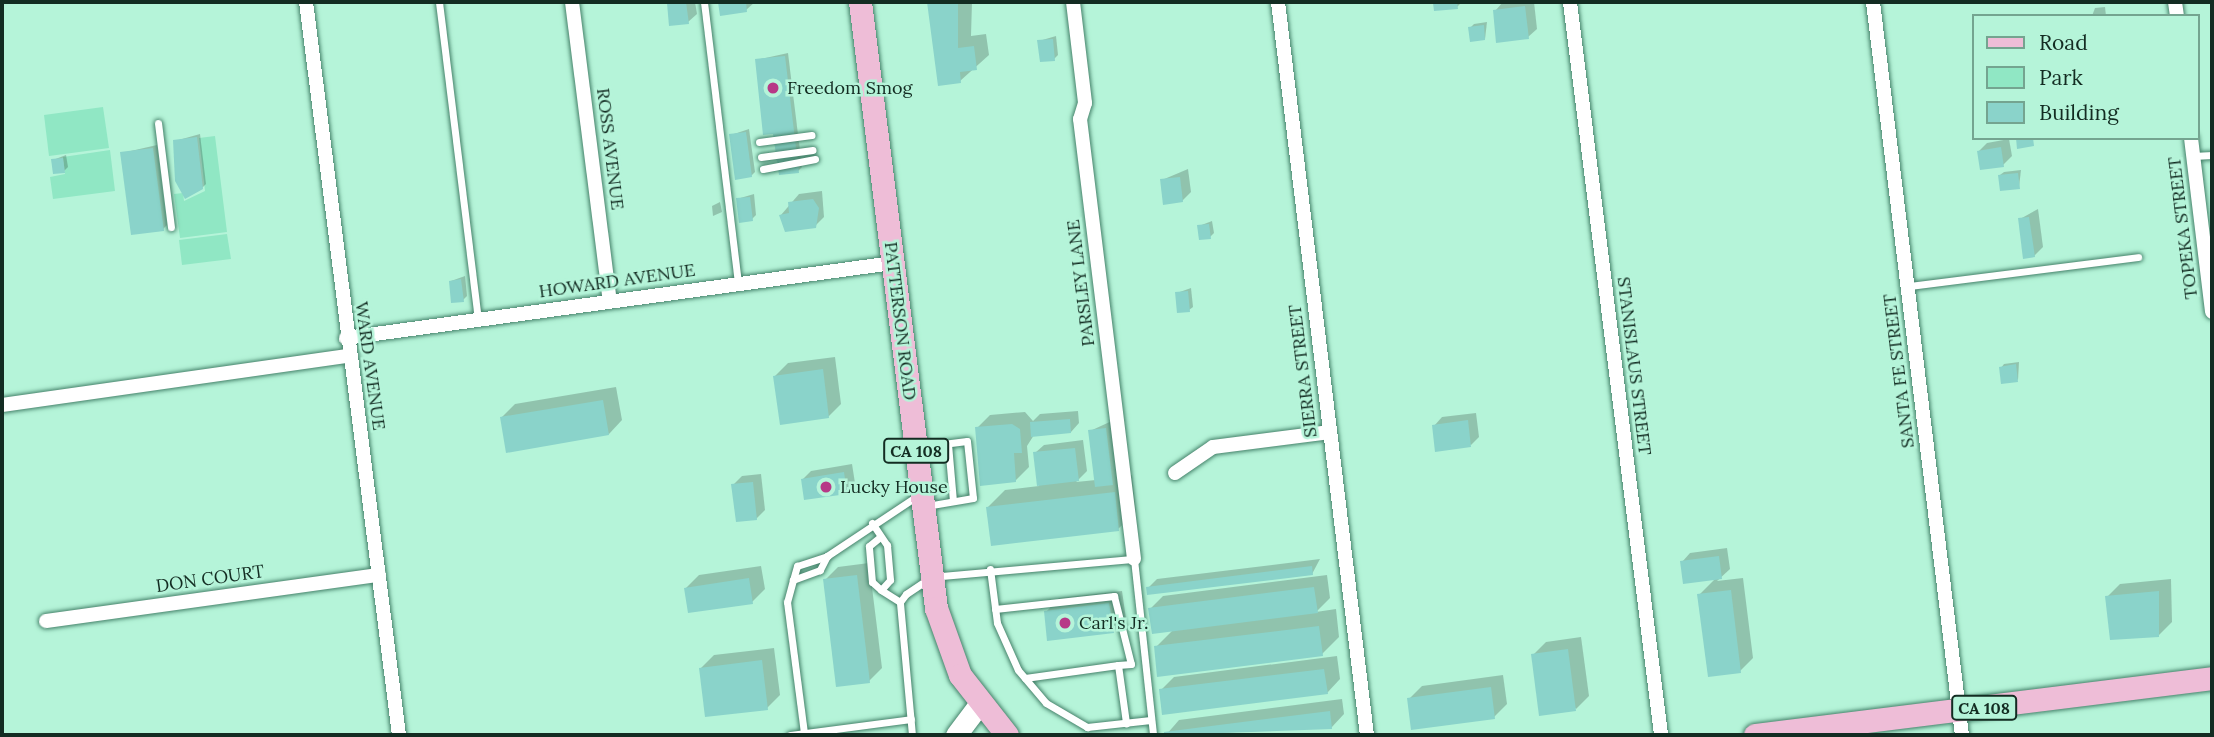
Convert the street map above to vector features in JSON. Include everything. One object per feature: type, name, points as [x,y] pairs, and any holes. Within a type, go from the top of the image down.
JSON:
[{"type":"main road","name":"PATTERSON ROAD","points":[[860,2],[931,577],[944,638],[979,704]]},
{"type":"main road","name":"CA 108","points":[[1755,735],[2212,678]]},
{"type":"main road","name":"CA 108","points":[[979,704],[1003,734]]},
{"type":"main road","points":[[956,735],[979,704]]},
{"type":"street","name":"WARD AVENUE","points":[[306,2],[348,356],[399,735]]},
{"type":"street","name":"ROSS AVENUE","points":[[572,2],[610,302]]},
{"type":"street","name":"PARSLEY LANE","points":[[1073,2],[1085,103],[1080,119],[1134,559]]},
{"type":"street","name":"SIERRA STREET","points":[[1278,2],[1367,735]]},
{"type":"street","name":"STANISLAUS STREET","points":[[1570,2],[1661,735]]},
{"type":"street","name":"SANTA FE STREET","points":[[1873,2],[1962,735]]},
{"type":"street","name":"TOPEKA STREET","points":[[2191,140],[2212,313]]},
{"type":"street","name":"HOWARD AVENUE","points":[[346,338],[893,263]]},
{"type":"street","points":[[2,405],[348,356]]},
{"type":"street","points":[[1175,473],[1213,447],[1330,432]]},
{"type":"street","name":"DON COURT","points":[[46,621],[379,575]]},
{"type":"lane","points":[[439,2],[478,320]]},
{"type":"lane","points":[[704,2],[738,284]]},
{"type":"lane","points":[[158,122],[170,227]]},
{"type":"lane","points":[[759,142],[812,135]]},
{"type":"lane","points":[[761,157],[813,149]]},
{"type":"lane","points":[[2193,156],[2212,155]]},
{"type":"lane","points":[[763,169],[815,159]]},
{"type":"lane","points":[[1909,286],[2138,257]]},
{"type":"lane","points":[[804,733],[787,602],[797,566],[827,556],[872,523],[921,500],[953,501],[973,498],[967,441],[915,448]]},
{"type":"lane","points":[[948,443],[953,501]]},
{"type":"lane","points":[[872,523],[879,538],[887,545],[890,580],[881,590]]},
{"type":"lane","points":[[879,538],[869,545],[872,582],[900,602]]},
{"type":"lane","points":[[793,580],[820,570],[827,556]]},
{"type":"lane","points":[[900,602],[931,577],[990,569],[1134,559],[1153,735]]},
{"type":"lane","points":[[990,569],[995,609],[1025,678],[1046,703],[1087,727],[1151,720]]},
{"type":"lane","points":[[995,609],[1114,596],[1131,664],[1025,678]]},
{"type":"lane","points":[[900,602],[912,735]]},
{"type":"lane","points":[[1118,665],[1126,723]]},
{"type":"lane","points":[[790,735],[911,719]]},
{"type":"green space","points":[[103,107],[109,148],[49,156],[44,115]]},
{"type":"green space","points":[[215,136],[227,232],[180,238],[174,194],[183,193],[184,201],[205,191],[199,138]]},
{"type":"green space","points":[[110,150],[115,191],[53,199],[50,177],[65,174],[63,157]]},
{"type":"green space","points":[[227,234],[231,259],[182,265],[179,240]]},
{"type":"building","points":[[686,2],[689,24],[669,26],[667,3]]},
{"type":"building","points":[[718,2],[746,2],[747,12],[720,16]]},
{"type":"building","points":[[927,2],[958,2],[958,48],[974,46],[977,70],[960,72],[961,83],[938,86]]},
{"type":"building","points":[[1457,2],[1458,9],[1434,11],[1433,3]]},
{"type":"building","points":[[1525,6],[1529,39],[1496,43],[1493,10]]},
{"type":"building","points":[[1484,25],[1485,40],[1470,42],[1468,27]]},
{"type":"building","points":[[1053,39],[1055,61],[1040,62],[1037,40]]},
{"type":"building","points":[[785,56],[799,173],[779,175],[773,134],[763,135],[755,59]]},
{"type":"building","points":[[746,132],[752,177],[735,180],[729,134]]},
{"type":"building","points":[[197,137],[203,189],[185,199],[175,181],[173,140]]},
{"type":"building","points":[[2016,140],[2033,140],[2034,146],[2017,149]]},
{"type":"building","points":[[2001,147],[2004,167],[1980,170],[1977,151]]},
{"type":"building","points":[[153,148],[164,231],[131,235],[120,152]]},
{"type":"building","points":[[63,158],[65,173],[53,174],[51,159]]},
{"type":"building","points":[[2018,173],[2020,189],[2000,191],[1998,175]]},
{"type":"building","points":[[1180,177],[1183,202],[1163,205],[1160,179]]},
{"type":"building","points":[[750,197],[753,221],[739,223],[736,198]]},
{"type":"building","points":[[813,199],[819,208],[816,228],[785,232],[779,215],[789,213],[788,202]]},
{"type":"building","points":[[2029,217],[2035,257],[2023,259],[2018,218]]},
{"type":"building","points":[[1209,224],[1211,239],[1199,240],[1197,225]]},
{"type":"building","points":[[461,279],[464,302],[451,303],[449,281]]},
{"type":"building","points":[[1188,291],[1190,312],[1177,313],[1175,292]]},
{"type":"building","points":[[2016,364],[2018,382],[2001,384],[1999,367]]},
{"type":"building","points":[[823,369],[829,418],[780,425],[773,376]]},
{"type":"building","points":[[603,400],[609,435],[506,453],[500,417]]},
{"type":"building","points":[[1070,419],[1071,433],[1031,437],[1030,422]]},
{"type":"building","points":[[1468,420],[1471,447],[1435,452],[1432,425]]},
{"type":"building","points":[[1012,424],[1020,429],[1022,453],[1014,453],[1016,482],[980,486],[975,427]]},
{"type":"building","points":[[1106,428],[1113,485],[1095,487],[1088,430]]},
{"type":"building","points":[[1075,448],[1079,481],[1037,486],[1033,452]]},
{"type":"building","points":[[844,472],[847,494],[804,500],[801,479]]},
{"type":"building","points":[[753,482],[757,520],[736,522],[731,484]]},
{"type":"building","points":[[1115,492],[1119,531],[991,546],[986,507]]},
{"type":"building","points":[[1719,556],[1722,579],[1683,584],[1680,561]]},
{"type":"building","points":[[1312,566],[1313,575],[1147,595],[1146,587]]},
{"type":"building","points":[[857,575],[870,683],[836,687],[823,579]]},
{"type":"building","points":[[749,578],[753,604],[688,613],[684,588]]},
{"type":"building","points":[[1314,587],[1318,613],[1152,634],[1148,608]]},
{"type":"building","points":[[1731,590],[1741,673],[1708,677],[1697,594]]},
{"type":"building","points":[[2159,591],[2159,637],[2110,640],[2105,596]]},
{"type":"building","points":[[1109,603],[1114,633],[1047,641],[1044,611]]},
{"type":"building","points":[[1319,626],[1323,656],[1157,677],[1154,646]]},
{"type":"building","points":[[1568,649],[1576,711],[1539,716],[1531,654]]},
{"type":"building","points":[[762,660],[768,710],[705,717],[699,668]]},
{"type":"building","points":[[1324,669],[1328,694],[1162,715],[1159,689]]},
{"type":"building","points":[[1491,687],[1495,719],[1411,730],[1407,698]]},
{"type":"building","points":[[1330,711],[1332,729],[1164,735],[1164,732]]},
{"type":"place","name":"Freedom Smog","points":[[773,88]]},
{"type":"place","name":"Lucky House","points":[[826,487]]},
{"type":"place","name":"Carl's Jr.","points":[[1065,623]]}]
